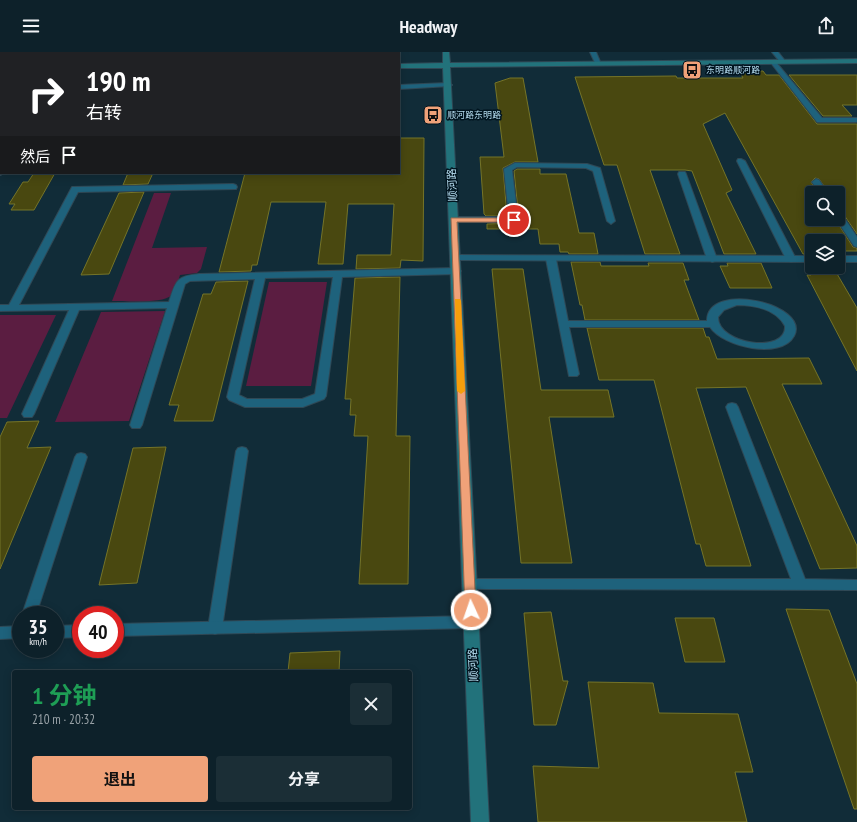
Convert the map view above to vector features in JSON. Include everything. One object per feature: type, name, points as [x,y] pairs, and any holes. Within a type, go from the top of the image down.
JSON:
[{"type":"street","name":"顺河路","points":[[446,52],[480,822]]},
{"type":"street","points":[[594,52],[598,64]]},
{"type":"street","points":[[774,52],[783,62]]},
{"type":"street","points":[[773,62],[820,120],[857,120]]},
{"type":"street","points":[[400,66],[857,62]]},
{"type":"street","points":[[400,87],[448,85]]},
{"type":"street","points":[[740,161],[791,260]]},
{"type":"street","points":[[454,220],[514,220],[508,169],[515,166],[587,166],[597,170],[611,221]]},
{"type":"street","points":[[682,174],[712,259]]},
{"type":"street","points":[[816,182],[819,186]]},
{"type":"street","points":[[12,308],[75,189],[233,187]]},
{"type":"street","points":[[845,226],[857,244]]},
{"type":"street","points":[[455,258],[805,260]]},
{"type":"street","points":[[551,259],[573,374]]},
{"type":"street","points":[[845,259],[857,259]]},
{"type":"street","points":[[136,425],[180,283],[187,278],[456,271]]},
{"type":"street","points":[[261,275],[233,397],[245,402],[303,403],[320,396],[338,274]]},
{"type":"street","points":[[748,302],[759,304],[778,312],[786,318],[790,324],[791,331],[788,337],[782,341],[773,344],[750,345],[721,334],[713,324],[712,316],[720,307],[728,304],[748,302]]},
{"type":"street","points":[[0,308],[174,305]]},
{"type":"street","points":[[28,414],[75,307]]},
{"type":"street","points":[[563,324],[713,324]]},
{"type":"street","points":[[732,407],[800,585]]},
{"type":"street","points":[[215,628],[242,451]]},
{"type":"street","points":[[32,606],[81,457]]},
{"type":"street","points":[[470,584],[857,585]]},
{"type":"street","points":[[124,630],[471,622]]},
{"type":"street","points":[[0,633],[12,632]]},
{"type":"shaded area","points":[[154,193],[171,193],[152,248],[207,247],[201,269],[197,273],[180,275],[175,291],[167,298],[153,301],[112,301]]},
{"type":"shaded area","points":[[269,282],[327,282],[311,386],[246,386]]},
{"type":"shaded area","points":[[165,311],[129,421],[55,422],[101,312]]},
{"type":"shaded area","points":[[0,315],[56,315],[7,418],[0,418]]},
{"type":"building","points":[[739,71],[763,71],[766,75],[779,75],[817,124],[857,124],[857,234],[845,216],[845,186],[824,186],[819,179],[815,178],[811,182],[814,186],[805,186],[805,226],[840,226],[845,234],[805,234],[805,254],[803,254],[725,113],[703,124],[732,190],[726,193],[756,254],[724,254],[692,171],[650,170],[680,254],[645,254],[617,165],[604,165],[575,77],[676,76],[677,78],[743,78]]},
{"type":"building","points":[[789,75],[857,75],[857,105],[842,105],[852,116],[823,116]]},
{"type":"building","points":[[510,78],[523,78],[538,162],[515,162],[503,168],[507,216],[486,216],[484,214],[480,157],[504,157],[495,83]]},
{"type":"building","points":[[400,138],[424,138],[423,261],[401,260],[400,268],[356,269],[357,255],[391,255],[394,204],[348,204],[343,264],[318,264],[326,202],[271,202],[257,265],[252,265],[251,271],[219,272],[245,174],[400,174]]},
{"type":"building","points":[[517,169],[540,169],[540,174],[566,174],[579,233],[594,233],[598,254],[569,254],[568,252],[560,252],[559,244],[540,244],[538,229],[487,229],[487,224],[518,223],[519,220],[514,171]]},
{"type":"building","points":[[33,174],[54,174],[34,210],[11,210],[15,204],[9,204],[23,182],[28,182]]},
{"type":"building","points":[[128,174],[153,174],[148,184],[123,185]]},
{"type":"building","points":[[144,192],[109,274],[81,275],[119,193]]},
{"type":"building","points":[[845,235],[853,247],[857,248],[857,251],[845,251]]},
{"type":"building","points":[[571,262],[600,262],[601,266],[649,266],[648,263],[683,263],[689,280],[684,280],[699,320],[585,320],[582,305],[580,305]]},
{"type":"building","points":[[727,263],[761,263],[772,288],[730,288],[720,266],[728,266]]},
{"type":"building","points":[[492,269],[523,269],[541,390],[608,390],[614,417],[549,417],[572,563],[521,563]]},
{"type":"building","points":[[837,274],[857,308],[857,371],[807,275]]},
{"type":"building","points":[[400,277],[396,436],[410,436],[408,584],[359,584],[368,436],[354,436],[356,415],[350,415],[351,399],[345,399],[355,278]]},
{"type":"building","points":[[248,281],[213,421],[174,421],[179,405],[169,405],[203,294],[211,294],[216,282]]},
{"type":"building","points":[[587,328],[703,328],[706,337],[709,337],[717,359],[809,358],[822,384],[782,384],[857,546],[857,568],[820,569],[746,387],[696,388],[751,566],[706,566],[700,544],[696,544],[654,380],[599,380]]},
{"type":"building","points":[[39,421],[27,448],[51,447],[0,569],[0,437],[7,422]]},
{"type":"building","points":[[166,447],[137,583],[99,585],[133,448]]},
{"type":"building","points":[[786,609],[829,610],[857,684],[857,809],[854,809]]},
{"type":"building","points":[[551,612],[563,681],[568,681],[556,725],[534,725],[524,613]]},
{"type":"building","points":[[675,618],[714,618],[725,662],[685,662]]},
{"type":"building","points":[[340,651],[339,670],[288,670],[290,653]]},
{"type":"building","points":[[588,682],[653,683],[659,713],[738,714],[753,772],[735,772],[747,822],[538,822],[533,766],[599,768]]},
{"type":"slow traffic","points":[[457,301],[461,391]]},
{"type":"place","name":"东明路顺河路","points":[[692,70]]},
{"type":"place","name":"顺河路东明路","points":[[433,115]]},
{"type":"route","points":[[471,610],[454,220],[514,220]]}]
